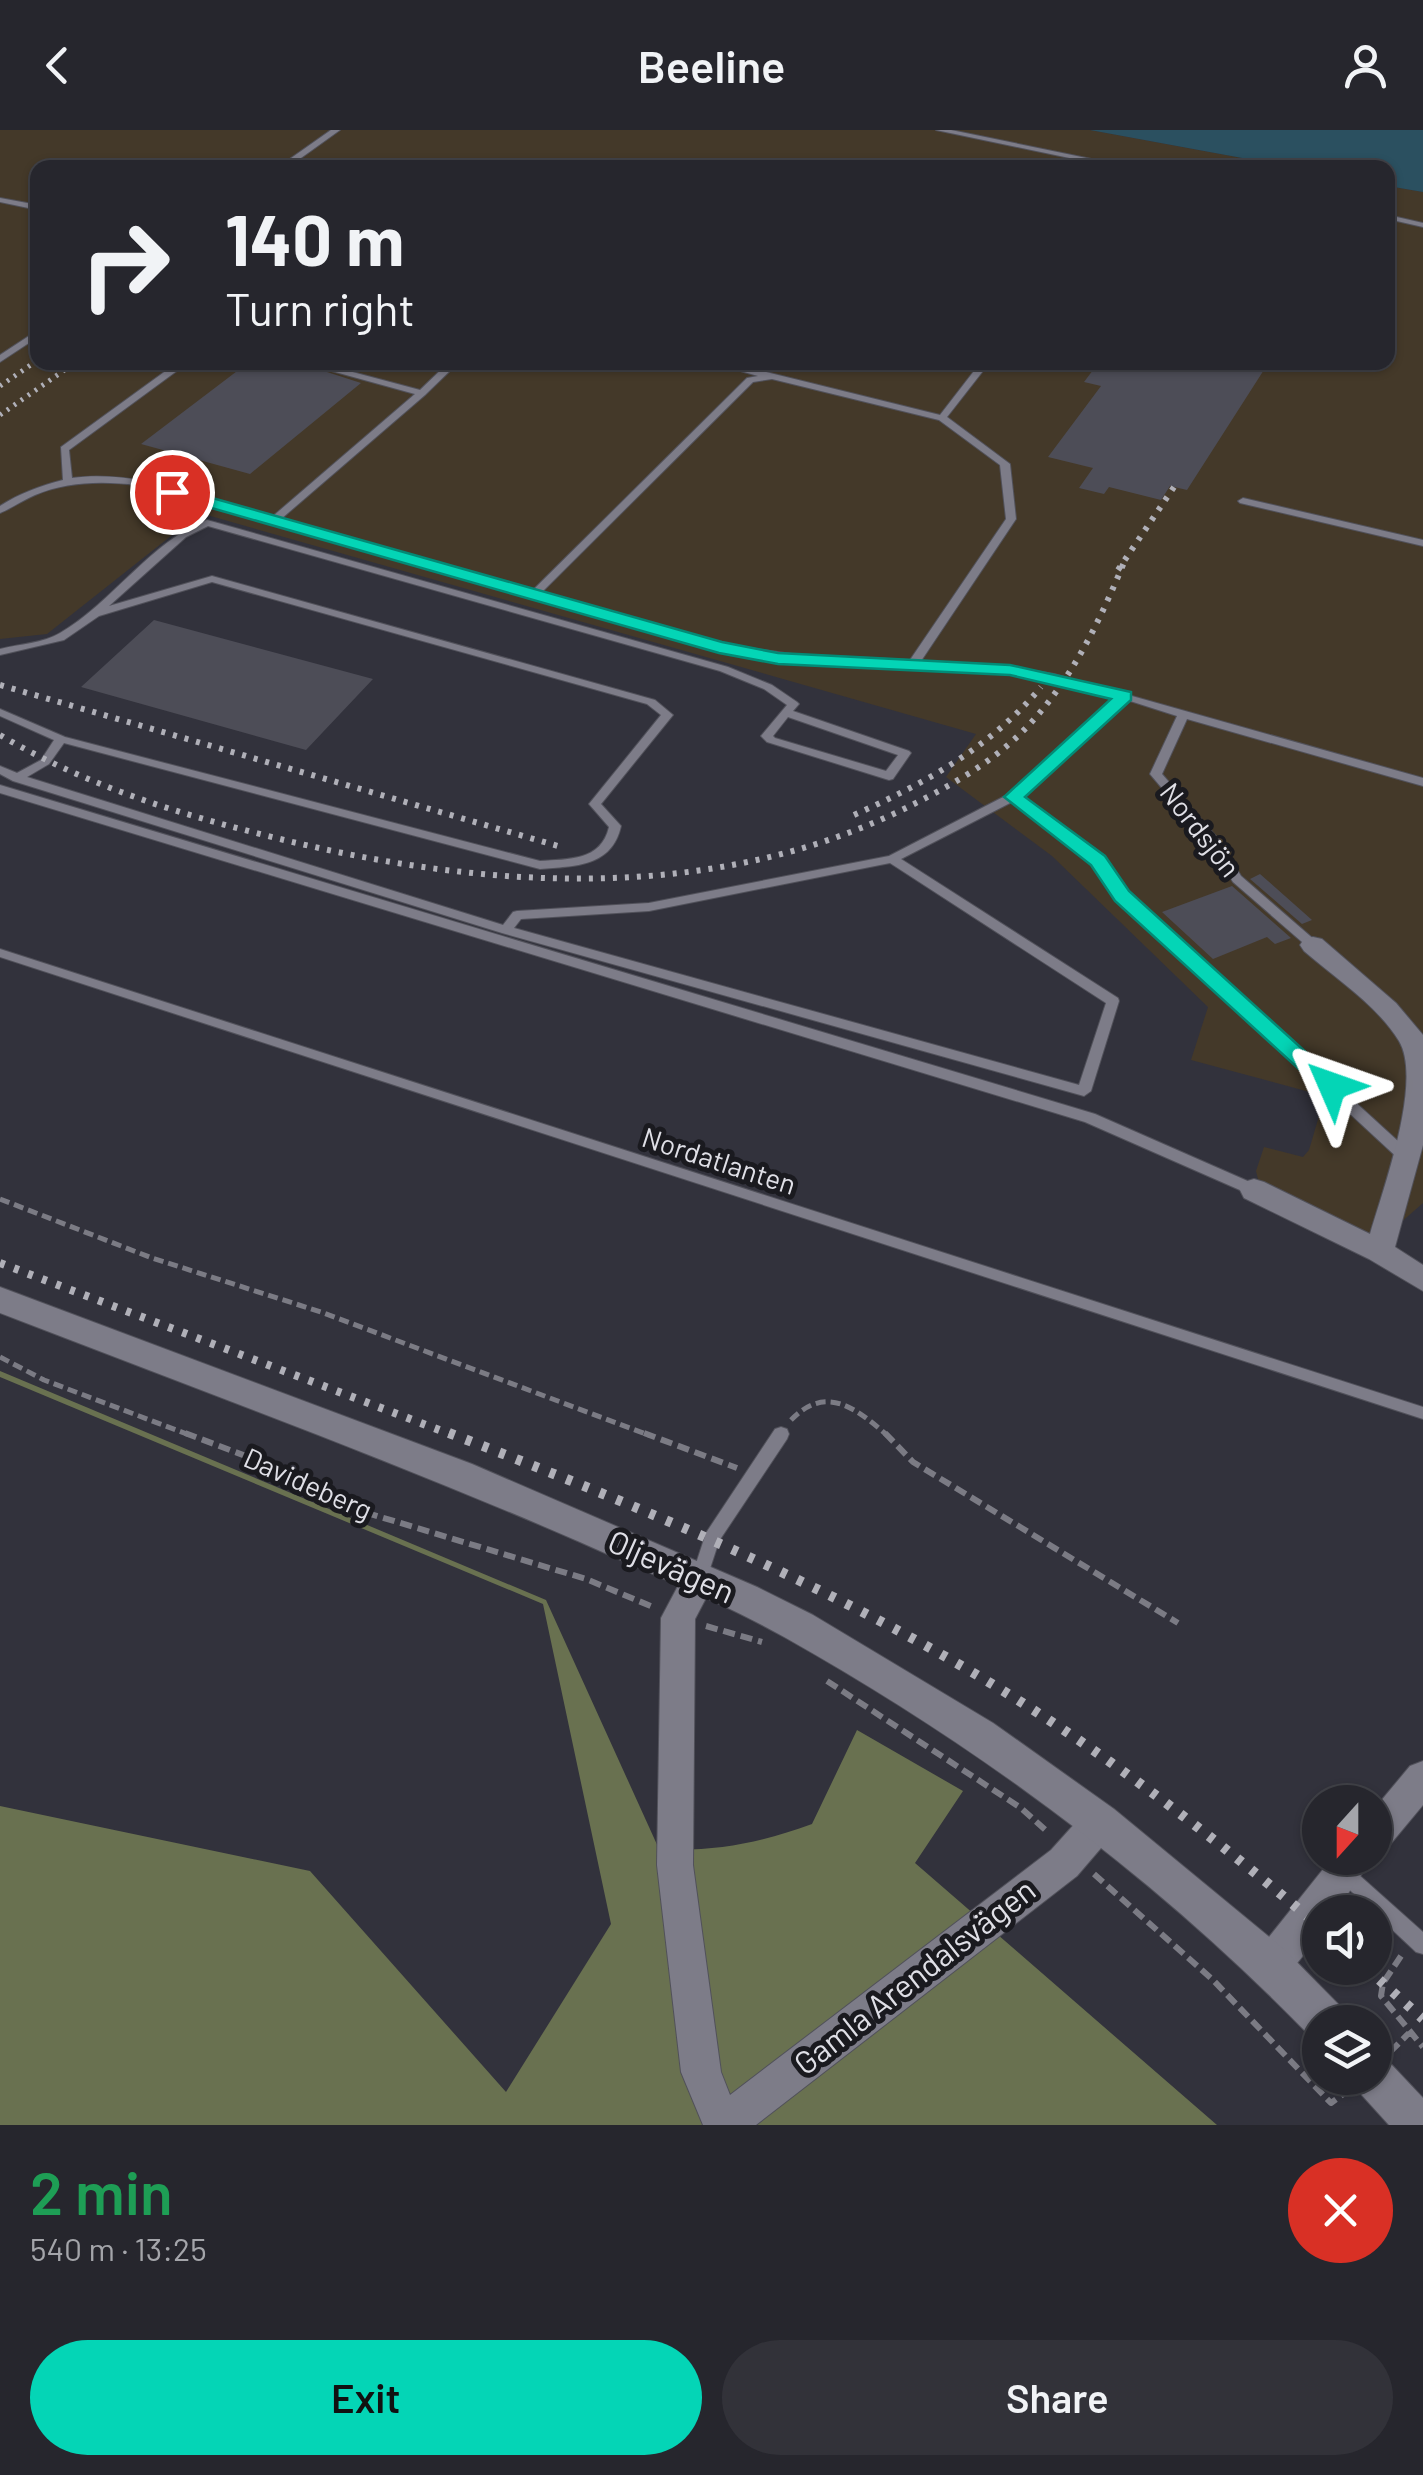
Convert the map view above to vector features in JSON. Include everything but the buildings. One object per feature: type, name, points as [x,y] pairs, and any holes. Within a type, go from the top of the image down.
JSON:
[{"type":"street","name":"Nordsjön","points":[[1313,945],[1387,1009],[1411,1037],[1423,1066],[1406,1157],[1379,1252]]},
{"type":"street","points":[[1254,1190],[1379,1252],[1423,1280]]},
{"type":"street","name":"Oljevägen","points":[[0,1300],[460,1474],[744,1598],[979,1736],[1100,1822],[1270,1965],[1309,2005]]},
{"type":"street","points":[[699,1580],[678,1618],[675,1864],[700,2072],[723,2125]]},
{"type":"street","points":[[1392,1814],[1423,1778]]},
{"type":"street","name":"Gamla Arendalsvägen","points":[[723,2125],[1064,1863],[1100,1822]]},
{"type":"street","points":[[1270,1965],[1341,1875]]},
{"type":"street","points":[[1391,2095],[1418,2125]]},
{"type":"lane","points":[[293,160],[336,130]]},
{"type":"lane","points":[[940,130],[1091,160]]},
{"type":"lane","points":[[0,200],[30,206]]},
{"type":"lane","points":[[1395,219],[1423,225]]},
{"type":"lane","points":[[0,359],[30,339]]},
{"type":"lane","points":[[67,479],[64,449],[175,370]]},
{"type":"lane","points":[[334,370],[422,393]]},
{"type":"lane","points":[[274,520],[446,370]]},
{"type":"lane","points":[[734,370],[942,418],[1005,464],[1011,518],[912,666]]},
{"type":"lane","points":[[942,418],[980,370]]},
{"type":"lane","points":[[534,594],[747,375]]},
{"type":"lane","points":[[0,510],[67,479],[107,477],[138,482],[719,647],[778,659],[1010,670],[1125,696],[1423,782]]},
{"type":"lane","points":[[1243,501],[1423,543]]},
{"type":"lane","points":[[0,652],[60,638],[94,614],[182,536],[207,523],[724,669],[768,686],[793,704],[767,736],[771,740],[888,776],[906,752],[787,714]]},
{"type":"lane","points":[[0,712],[61,739],[540,865],[596,857],[614,839],[615,826],[595,804],[667,715],[651,702],[212,578],[94,614]]},
{"type":"lane","points":[[506,930],[517,914],[649,907],[892,859],[1014,797],[1125,696]]},
{"type":"lane","name":"Nordsjön","points":[[1183,714],[1156,774],[1215,843],[1237,878],[1313,945]]},
{"type":"lane","points":[[18,778],[45,762],[61,739]]},
{"type":"lane","points":[[0,770],[506,930],[1084,1090],[1113,1001],[892,859]]},
{"type":"lane","points":[[0,789],[1090,1118],[1254,1190]]},
{"type":"lane","points":[[1014,797],[1098,861],[1122,896],[1256,1015],[1406,1157]]},
{"type":"lane","name":"Nordatlanten","points":[[0,954],[1423,1413]]},
{"type":"lane","points":[[699,1580],[712,1538],[781,1434]]},
{"type":"lane","points":[[1358,1875],[1419,1941]]},
{"type":"path","points":[[0,1199],[152,1258],[321,1312],[757,1470]]},
{"type":"path","name":"Davideberg","points":[[0,1357],[44,1380],[266,1464],[354,1509],[586,1578],[678,1618]]},
{"type":"path","points":[[781,1434],[796,1412],[820,1401],[854,1408],[884,1429],[913,1462],[1178,1624]]},
{"type":"path","points":[[1419,1941],[1384,1983],[1381,1996],[1423,2047]]},
{"type":"shaded area","points":[[0,130],[1090,130],[1253,160],[30,160],[30,370],[1395,370],[1395,187],[1423,192],[1423,1203],[1383,1238],[1265,1207],[1256,1171],[1264,1147],[1303,1157],[1309,1150],[1322,1106],[1317,1094],[1191,1060],[1208,1007],[1052,856],[946,777],[976,734],[200,513],[47,634],[0,639]]},
{"type":"green space","points":[[0,1371],[546,1600],[659,1849],[737,1845],[812,1824],[857,1730],[963,1791],[915,1863],[1217,2125],[0,2125],[0,1806],[310,1871],[506,2092],[611,1924],[543,1604],[0,1377]]},
{"type":"water","points":[[1090,130],[1423,130],[1423,192],[1395,187],[1395,160],[1253,160]]},
{"type":"railway","points":[[0,386],[30,365]]},
{"type":"railway","points":[[0,415],[65,370]]},
{"type":"railway","points":[[1118,570],[1174,487]]},
{"type":"railway","points":[[0,735],[66,769],[134,797],[240,829],[354,855],[514,876],[674,874],[753,861],[831,839],[906,808],[980,766],[1020,734],[1068,674],[1125,560]]},
{"type":"railway","points":[[0,685],[558,846]]},
{"type":"railway","points":[[854,815],[955,762],[1000,728],[1041,687]]},
{"type":"railway","points":[[0,1263],[455,1436]]},
{"type":"railway","points":[[449,1433],[712,1540],[903,1633],[1058,1726],[1148,1790],[1302,1912]]},
{"type":"railway","points":[[1385,1985],[1423,2019]]},
{"type":"route","points":[[172,492],[719,647],[778,659],[1010,670],[1125,696],[1014,797],[1098,861],[1122,896],[1332,1086]]}]
